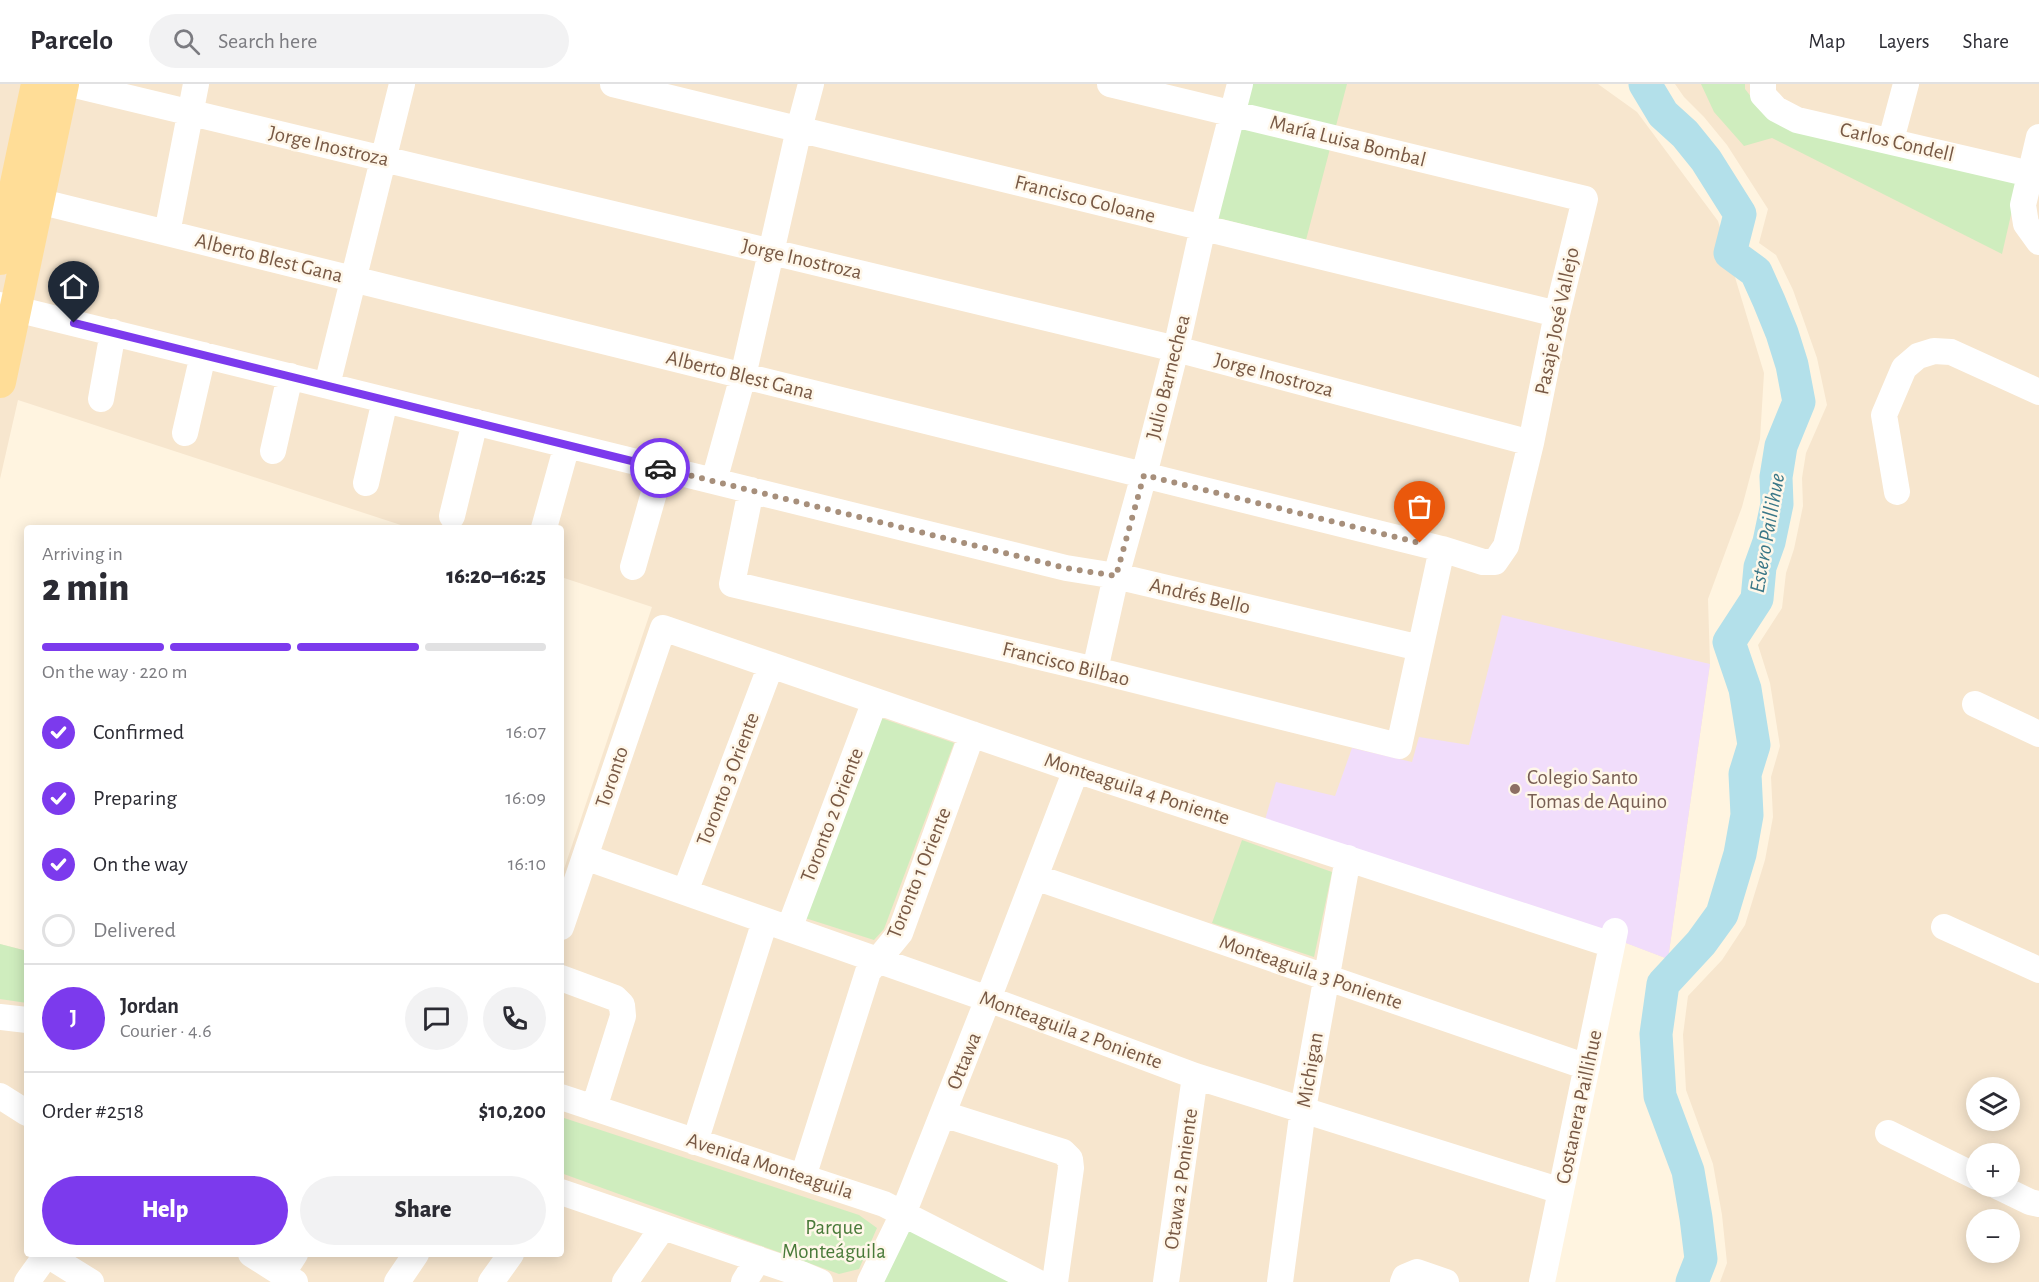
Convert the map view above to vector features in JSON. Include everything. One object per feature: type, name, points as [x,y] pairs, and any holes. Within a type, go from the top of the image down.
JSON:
[{"type":"main road","points":[[0,260],[37,84]]},
{"type":"main road","points":[[0,382],[8,307],[38,201],[63,84]]},
{"type":"street","name":"Jorge Inostroza","points":[[71,84],[1176,349],[1531,443]]},
{"type":"street","points":[[167,233],[196,84]]},
{"type":"street","points":[[327,385],[402,84]]},
{"type":"street","name":"Francisco Coloane","points":[[613,84],[1557,314]]},
{"type":"street","points":[[714,481],[743,376],[811,84]]},
{"type":"street","name":"María Luisa Bombal","points":[[1110,84],[1585,199]]},
{"type":"street","name":"Julio Barnechea","points":[[1095,670],[1116,576],[1176,349],[1203,227],[1240,84]]},
{"type":"street","points":[[1891,140],[1906,84]]},
{"type":"street","name":"Carlos Condell","points":[[1763,90],[1776,109],[1797,120],[2035,175]]},
{"type":"street","points":[[2039,137],[2035,175],[2023,205],[2030,233],[2039,242]]},
{"type":"street","name":"Pasaje José Vallejo","points":[[1443,549],[1483,562],[1495,562],[1506,546],[1585,199]]},
{"type":"street","name":"Alberto Blest Gana","points":[[38,201],[1443,549]]},
{"type":"street","name":"Andrés Bello","points":[[8,307],[1066,568],[1116,576],[1420,648]]},
{"type":"street","points":[[101,399],[113,332]]},
{"type":"street","points":[[1898,492],[1884,416],[1904,368],[1918,356],[1934,351],[1951,352],[2039,392]]},
{"type":"street","points":[[185,433],[203,355]]},
{"type":"street","points":[[273,452],[290,376]]},
{"type":"street","points":[[366,483],[385,400]]},
{"type":"street","points":[[452,516],[475,422]]},
{"type":"street","points":[[545,525],[567,445]]},
{"type":"street","points":[[633,567],[661,468]]},
{"type":"street","name":"Francisco Bilbao","points":[[751,490],[732,584],[1095,670],[1399,746],[1420,648]]},
{"type":"street","points":[[1420,648],[1443,549]]},
{"type":"street","name":"Monteaguila 4 Poniente","points":[[663,628],[1076,770],[1348,858],[1613,938]]},
{"type":"street","name":"Toronto","points":[[564,918],[663,628]]},
{"type":"street","name":"Toronto 3 Oriente","points":[[685,892],[771,665]]},
{"type":"street","name":"Toronto 2 Oriente","points":[[695,1142],[777,925],[875,701]]},
{"type":"street","points":[[1975,704],[2039,735]]},
{"type":"street","name":"Toronto 1 Oriente","points":[[803,1177],[868,972],[900,933],[972,734]]},
{"type":"street","name":"Ottawa","points":[[870,1282],[903,1214],[1076,770]]},
{"type":"street","name":"Monteaguila 2 Poniente","points":[[585,857],[988,999],[1195,1076],[1561,1191]]},
{"type":"street","name":"Michigan","points":[[1280,1282],[1303,1109],[1348,858]]},
{"type":"street","name":"Monteaguila 3 Poniente","points":[[1035,877],[1587,1067]]},
{"type":"street","points":[[1944,927],[2039,970]]},
{"type":"street","name":"Costanera Paillihue","points":[[1542,1282],[1613,938]]},
{"type":"street","points":[[564,979],[615,998],[622,1005],[623,1016],[594,1108]]},
{"type":"street","points":[[0,1017],[24,1020]]},
{"type":"street","name":"Otawa 2 Poniente","points":[[1166,1282],[1195,1076]]},
{"type":"street","points":[[0,1096],[24,1111]]},
{"type":"street","name":"Avenida Monteaguila","points":[[564,1098],[884,1204],[1037,1282]]},
{"type":"street","points":[[943,1114],[1063,1152],[1070,1159],[1071,1168],[1055,1282]]},
{"type":"street","points":[[1887,1133],[1966,1172]]},
{"type":"street","points":[[564,1193],[819,1282]]},
{"type":"street","points":[[2020,1197],[2039,1204]]},
{"type":"street","points":[[625,1282],[663,1227]]},
{"type":"street","points":[[27,1282],[45,1257]]},
{"type":"street","points":[[52,1257],[91,1282]]},
{"type":"street","points":[[258,1257],[290,1270]]},
{"type":"street","points":[[397,1282],[414,1257]]},
{"type":"street","points":[[491,1282],[509,1257]]},
{"type":"street","points":[[744,1282],[758,1259]]},
{"type":"street","points":[[1403,1282],[1405,1277],[1417,1272],[1446,1282]]},
{"type":"shaded area","points":[[0,84],[1598,84],[1637,112],[1718,221],[1764,373],[1760,439],[1742,507],[1708,599],[1710,664],[1668,959],[1603,934],[1538,1282],[0,1282],[0,944],[24,950],[24,1257],[564,1257],[564,869],[652,607],[564,578],[564,525],[401,525],[18,400],[0,479]]},
{"type":"shaded area","points":[[1675,84],[2039,84],[2039,1282],[1720,1282],[1727,1263],[1722,1215],[1713,1164],[1686,1090],[1683,1035],[1688,996],[1722,960],[1745,925],[1765,860],[1773,817],[1771,777],[1780,746],[1770,683],[1758,645],[1782,608],[1786,573],[1794,549],[1803,506],[1802,478],[1806,453],[1827,405],[1817,358],[1793,290],[1776,255],[1759,243],[1768,209],[1727,145],[1684,97]]},
{"type":"shaded area","name":"Colegio Santo Tomas de Aquino","points":[[1502,615],[1710,664],[1668,959],[1602,934],[1264,823],[1276,782],[1335,796],[1352,748],[1412,762],[1419,737],[1469,745]]},
{"type":"green space","points":[[1252,84],[1347,84],[1306,240],[1218,218]]},
{"type":"green space","points":[[1701,84],[1745,84],[1745,89],[1766,116],[2019,180],[2002,254],[1772,138],[1744,146],[1714,112]]},
{"type":"green space","points":[[881,718],[954,743],[884,929],[874,940],[805,918]]},
{"type":"green space","points":[[1242,840],[1332,872],[1314,957],[1212,923]]},
{"type":"green space","points":[[0,944],[24,950],[24,1003],[0,999]]},
{"type":"green space","name":"Parque Monteáguila","points":[[564,1118],[859,1215],[877,1228],[859,1269],[839,1274],[564,1174]]},
{"type":"green space","name":"Parque Monteáguila","points":[[908,1231],[913,1231],[1015,1282],[878,1282]]},
{"type":"waterway","name":"Estero Paillihue","points":[[1645,84],[1663,114],[1685,134],[1706,160],[1740,214],[1730,253],[1756,272],[1782,333],[1792,365],[1799,402],[1781,446],[1776,477],[1777,504],[1769,542],[1760,567],[1757,599],[1729,642],[1745,689],[1754,745],[1745,774],[1747,815],[1740,854],[1722,914],[1701,943],[1663,984],[1656,1034],[1660,1096],[1688,1171],[1696,1218],[1701,1259],[1692,1282]]},
{"type":"way so far","points":[[660,468],[1066,568],[1116,576],[1144,475],[1420,543]]},
{"type":"place","name":"Colegio Santo Tomas de Aquino","points":[[1515,789]]},
{"type":"route","points":[[74,323],[660,468]]}]
